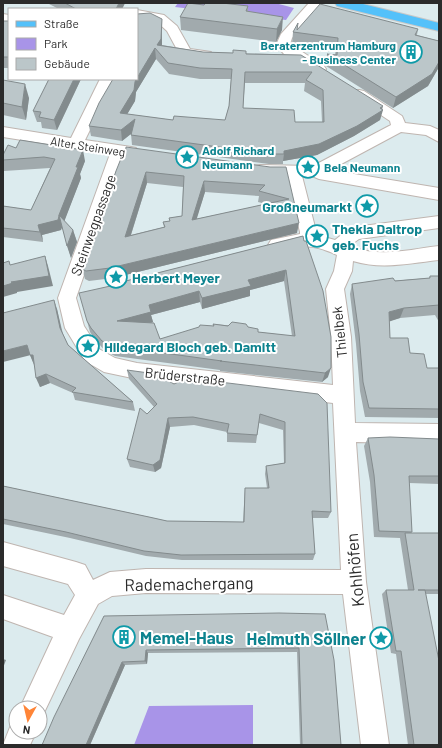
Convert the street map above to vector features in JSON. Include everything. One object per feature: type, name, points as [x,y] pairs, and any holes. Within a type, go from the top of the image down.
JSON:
[{"type":"main road","points":[[342,3],[439,27]]},
{"type":"street","points":[[316,3],[283,40],[283,45],[289,51],[332,77]]},
{"type":"street","points":[[138,14],[160,18],[172,29],[185,52],[195,55],[218,56]]},
{"type":"street","points":[[272,56],[289,51]]},
{"type":"street","points":[[75,144],[82,134],[108,80]]},
{"type":"street","points":[[345,85],[397,119],[399,127]]},
{"type":"street","points":[[245,168],[269,171],[316,171],[399,127],[430,131],[439,137]]},
{"type":"street","name":"Alter Steinweg","points":[[3,132],[143,154]]},
{"type":"street","name":"Steinwegpassage","points":[[60,300],[119,151]]},
{"type":"street","points":[[293,171],[309,232],[308,240]]},
{"type":"street","points":[[316,171],[319,174],[439,194]]},
{"type":"street","points":[[345,261],[343,242],[355,233],[439,222]]},
{"type":"street","points":[[263,248],[293,241],[308,240],[325,243],[345,261],[439,253]]},
{"type":"street","name":"Thielbek","points":[[344,395],[341,337],[335,289],[345,261]]},
{"type":"street","points":[[60,300],[90,292]]},
{"type":"street","name":"Brüderstraße","points":[[60,300],[92,355],[111,366],[137,371],[344,395]]},
{"type":"street","name":"Kohlhöfen","points":[[344,395],[354,582],[375,745]]},
{"type":"street","points":[[345,432],[439,434]]},
{"type":"street","points":[[3,554],[76,574],[89,595],[70,630],[37,700]]},
{"type":"street","name":"Rademachergang","points":[[89,595],[110,584],[146,581],[354,582]]},
{"type":"street","points":[[3,607],[70,630]]},
{"type":"green space","points":[[178,3],[275,3],[294,8],[286,20],[175,7]]},
{"type":"green space","points":[[253,705],[253,745],[134,745],[149,706]]},
{"type":"building","points":[[65,3],[119,3],[116,8],[74,8]]},
{"type":"building","points":[[188,3],[204,5],[206,3],[222,3],[248,6],[246,11],[283,17],[277,29],[180,17]]},
{"type":"building","points":[[320,4],[418,29],[415,35],[439,41],[439,62],[432,74],[396,97],[327,54],[337,55],[338,38],[293,32],[298,23],[297,30]]},
{"type":"building","points":[[150,13],[162,19],[161,39],[157,45],[203,52],[233,53],[233,50],[246,51],[246,54],[301,55],[383,106],[380,108],[383,110],[357,126],[319,144],[284,151],[284,154],[270,154],[131,135],[135,119],[121,130],[89,126],[99,103],[112,80],[136,80],[134,90],[120,113],[173,120],[174,116],[225,120],[229,106],[232,69],[200,68],[168,63],[155,48],[138,76],[138,14]],"holes":[[[245,72],[312,72],[306,80],[323,90],[324,122],[295,122],[294,110],[243,108]]]},
{"type":"building","points":[[3,21],[8,21],[8,57],[3,57]]},
{"type":"building","points":[[3,80],[25,84],[22,107],[3,103]]},
{"type":"building","points":[[48,80],[74,80],[54,120],[39,117],[41,112],[33,111]]},
{"type":"building","points":[[20,140],[83,150],[58,220],[38,225],[40,232],[3,228],[3,206],[31,210],[55,159],[44,157],[3,160],[3,155],[8,145],[16,148]]},
{"type":"building","points":[[126,147],[270,167],[286,167],[299,223],[110,268],[86,271],[82,269],[116,171],[122,156],[125,157]],"holes":[[[146,172],[184,176],[182,216],[169,218],[170,221],[163,222],[165,227],[125,237]],[[204,181],[265,185],[259,191],[289,199],[192,220]]]},
{"type":"building","points":[[59,215],[73,230],[67,246]]},
{"type":"building","points":[[303,236],[323,291],[331,337],[331,368],[325,373],[220,361],[222,361],[113,346],[102,341],[91,328],[87,321],[79,293],[115,285],[114,284]],"holes":[[[286,270],[295,336],[258,332],[258,329],[248,327],[246,324],[232,322],[228,326],[213,324],[214,326],[200,325],[199,327],[160,339],[154,323],[117,321],[151,312],[149,305],[199,291],[202,298],[251,286],[248,280]]]},
{"type":"building","points":[[45,256],[49,276],[11,282],[13,283],[3,286],[3,263],[9,261],[10,265]]},
{"type":"building","points":[[430,276],[439,276],[439,305],[404,308],[389,312],[390,338],[408,338],[410,353],[424,354],[427,368],[439,368],[439,409],[369,408],[363,382],[359,334],[352,284],[393,278],[395,281],[430,278]]},
{"type":"building","points":[[54,300],[60,328],[68,345],[133,402],[72,392],[76,388],[46,374],[36,378],[33,355],[30,355],[27,345],[3,351],[3,313]]},
{"type":"building","points":[[127,370],[156,374],[174,384],[187,378],[318,394],[327,403],[331,512],[312,511],[315,554],[181,555],[144,551],[66,532],[3,519],[3,486],[167,521],[244,522],[245,488],[269,488],[266,466],[285,463],[285,422],[260,414],[257,435],[227,433],[229,424],[193,417],[168,418],[160,460],[153,465],[127,459],[140,408],[147,414],[157,404]]},
{"type":"building","points":[[390,437],[439,439],[439,476],[409,476],[412,532],[379,531],[374,475],[368,438]]},
{"type":"building","points":[[405,533],[439,533],[439,590],[425,590],[439,661],[439,745],[414,745],[401,651],[396,651],[386,590],[414,590]]},
{"type":"building","points":[[279,613],[325,614],[334,660],[341,745],[302,745],[299,648],[146,650],[145,661],[122,662],[86,745],[42,745],[44,740],[48,740],[48,731],[54,717],[104,616]]},
{"type":"place","name":"Beraterzentrum Hamburg - Business Center","points":[[411,52]]},
{"type":"place","name":"Adolf Richard Neumann","points":[[187,157]]},
{"type":"place","name":"Bela Neumann","points":[[308,167]]},
{"type":"place","name":"Großneumarkt","points":[[367,206]]},
{"type":"place","name":"Thekla Daltrop geb. Fuchs","points":[[317,236]]},
{"type":"place","name":"Herbert Meyer","points":[[116,277]]},
{"type":"place","name":"Hildegard Bloch geb. Damitt","points":[[88,346]]},
{"type":"place","name":"Memel-Haus","points":[[124,637]]},
{"type":"place","name":"Helmuth Söllner","points":[[381,638]]}]
